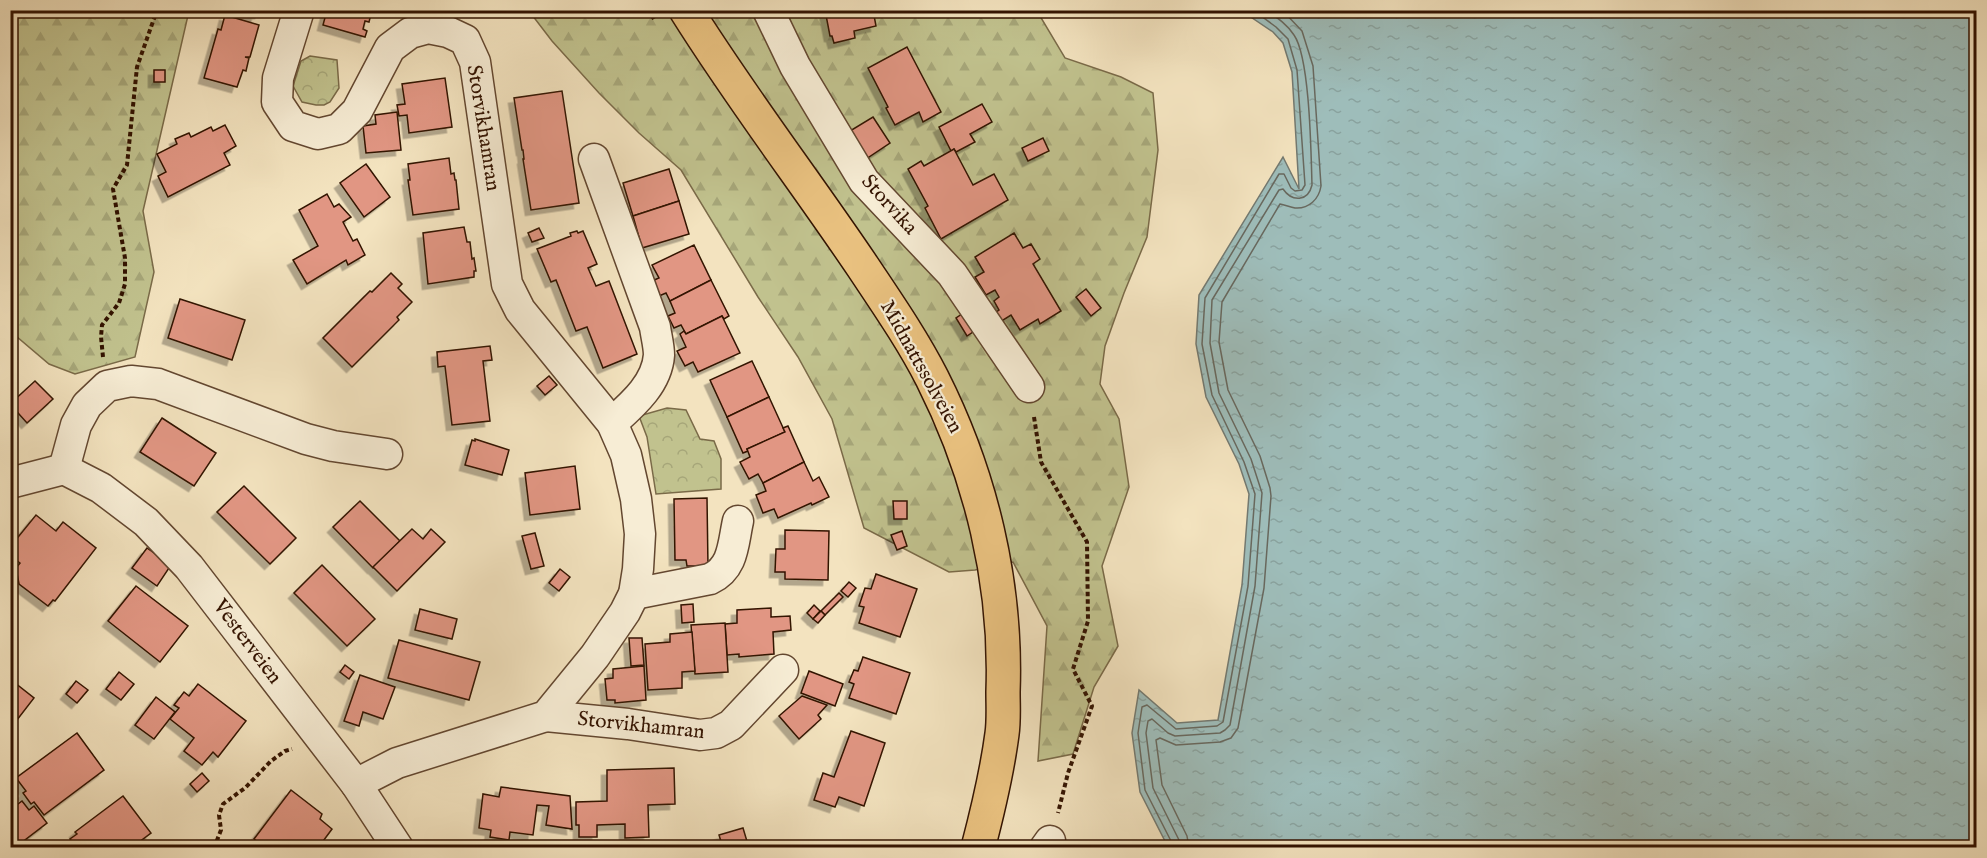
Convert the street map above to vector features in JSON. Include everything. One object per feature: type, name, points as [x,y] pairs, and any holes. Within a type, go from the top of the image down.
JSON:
[{"type":"main road","name":"Midnattssolveien","points":[[673,19],[713,54],[836,226],[901,323],[960,436],[992,548],[1001,600],[1005,652],[1002,732],[990,806],[978,848]]},
{"type":"street","name":"Storvikhamran","points":[[299,10],[278,78],[278,102],[293,126],[318,134],[339,129],[357,111],[390,48],[410,33],[428,28],[448,32],[465,40],[475,62],[507,284],[520,310],[612,423],[626,456],[636,499],[640,534],[634,594],[625,612],[595,656],[546,716]]},
{"type":"street","name":"Storvika","points":[[768,10],[795,66],[864,181],[952,274],[1029,387]]},
{"type":"street","points":[[594,159],[655,327],[659,355],[651,381],[634,403],[612,423]]},
{"type":"street","points":[[10,483],[64,469],[76,425],[87,405],[107,386],[131,381],[158,384],[306,439],[333,446],[387,454]]},
{"type":"street","name":"Vesterveien","points":[[64,469],[101,488],[146,522],[189,567],[356,784],[398,848]]},
{"type":"street","points":[[634,594],[710,579],[722,574],[729,561],[738,521]]},
{"type":"street","name":"Storvikhamran","points":[[356,784],[398,763],[546,716],[628,724],[700,735],[716,733],[731,724],[783,670]]},
{"type":"path","points":[[107,386],[100,337],[102,325],[119,303],[125,284],[125,258],[113,189],[127,165],[137,67],[157,10]]},
{"type":"path","points":[[648,10],[673,19]]},
{"type":"path","points":[[1029,387],[1041,462],[1087,542],[1088,621],[1073,669],[1092,706],[1047,844]]},
{"type":"path","points":[[214,848],[221,830],[219,815],[223,804],[245,788],[285,751],[320,739]]},
{"type":"green space","points":[[10,11],[189,11],[143,211],[154,272],[135,357],[75,374],[49,364],[16,336],[11,324]]},
{"type":"green space","points":[[529,11],[1037,11],[1065,58],[1121,77],[1153,93],[1158,150],[1147,237],[1105,346],[1100,384],[1119,419],[1129,487],[1102,566],[1118,646],[1094,687],[1073,754],[1038,761],[1047,626],[1013,562],[975,570],[949,572],[864,528],[832,419],[798,357],[758,297],[681,170],[599,93],[552,41]]},
{"type":"green space","points":[[310,56],[337,60],[339,88],[330,102],[324,105],[302,102],[293,86],[301,61]]},
{"type":"green space","points":[[667,408],[686,410],[700,439],[714,441],[721,459],[721,489],[656,494],[647,437],[639,416]]},
{"type":"water","points":[[1242,11],[1976,11],[1976,847],[1168,847],[1140,792],[1132,733],[1139,690],[1177,723],[1218,720],[1242,585],[1249,494],[1239,464],[1206,397],[1196,344],[1199,295],[1283,157],[1299,189],[1292,72],[1283,43],[1273,32]]},
{"type":"building","points":[[232,10],[261,10],[256,17]]},
{"type":"building","points":[[327,10],[372,10],[369,22],[365,21],[363,29],[367,31],[365,37],[323,25]]},
{"type":"building","points":[[825,10],[873,10],[876,26],[854,31],[855,38],[834,43],[830,36]]},
{"type":"building","points":[[225,15],[259,25],[250,57],[245,57],[249,58],[246,71],[243,70],[237,87],[204,78],[218,29],[221,30]]},
{"type":"building","points":[[907,47],[941,112],[923,122],[919,112],[895,125],[868,68]]},
{"type":"building","points":[[154,70],[165,70],[165,82],[154,82]]},
{"type":"building","points":[[445,78],[452,127],[409,133],[407,115],[399,116],[397,105],[405,104],[402,84]]},
{"type":"building","points":[[562,91],[579,203],[531,210],[514,98]]},
{"type":"building","points":[[982,104],[992,122],[970,134],[975,142],[956,152],[954,149],[951,151],[939,127]]},
{"type":"building","points":[[397,112],[401,150],[366,153],[363,126],[376,124],[375,115]]},
{"type":"building","points":[[873,117],[890,143],[863,161],[845,134]]},
{"type":"building","points":[[225,125],[236,146],[224,153],[230,165],[168,197],[158,176],[166,172],[157,154],[177,144],[175,139],[189,133],[191,137],[211,127],[213,131]]},
{"type":"building","points":[[1043,138],[1049,151],[1028,161],[1022,148]]},
{"type":"building","points":[[954,149],[973,185],[994,174],[1008,200],[941,239],[925,208],[928,206],[908,169],[921,161],[924,166]]},
{"type":"building","points":[[449,158],[451,174],[454,173],[456,180],[459,209],[413,215],[408,164]]},
{"type":"building","points":[[366,164],[390,197],[364,217],[340,183]]},
{"type":"building","points":[[669,169],[679,201],[633,216],[623,183]]},
{"type":"building","points":[[327,194],[334,207],[339,204],[351,217],[343,222],[353,241],[357,239],[365,255],[348,265],[346,260],[307,284],[293,260],[318,246],[299,210]]},
{"type":"building","points":[[679,201],[689,234],[642,248],[633,216]]},
{"type":"building","points":[[464,227],[467,242],[470,242],[472,259],[474,258],[476,271],[474,271],[474,277],[428,284],[423,233]]},
{"type":"building","points":[[539,228],[544,238],[532,242],[528,233]]},
{"type":"building","points":[[577,231],[578,233],[583,231],[597,264],[588,268],[596,286],[609,281],[637,354],[603,368],[587,327],[576,331],[556,280],[551,282],[537,249],[571,236],[570,233]]},
{"type":"building","points":[[1014,233],[1023,248],[1031,244],[1040,259],[1033,264],[1061,311],[1040,324],[1038,319],[1020,330],[1011,315],[1000,322],[995,313],[999,310],[994,301],[999,297],[995,290],[986,295],[975,277],[984,272],[975,257]]},
{"type":"building","points":[[694,245],[711,280],[670,301],[666,293],[659,296],[652,281],[659,278],[652,265]]},
{"type":"building","points":[[391,273],[402,284],[398,288],[412,302],[397,317],[399,320],[352,367],[323,338]]},
{"type":"building","points":[[711,280],[729,316],[724,319],[722,316],[686,334],[681,325],[674,328],[668,316],[675,313],[670,301]]},
{"type":"building","points":[[1086,289],[1101,308],[1091,316],[1076,297]]},
{"type":"building","points":[[180,299],[245,320],[232,360],[168,338]]},
{"type":"building","points":[[965,312],[976,330],[967,336],[956,318]]},
{"type":"building","points":[[722,316],[740,353],[698,372],[693,362],[685,366],[677,351],[686,347],[680,334],[684,331],[686,334]]},
{"type":"building","points":[[490,346],[492,360],[483,361],[490,421],[452,425],[445,366],[438,367],[437,352]]},
{"type":"building","points":[[752,361],[769,397],[727,417],[710,380]]},
{"type":"building","points":[[549,376],[557,385],[545,395],[537,386]]},
{"type":"building","points":[[35,381],[53,399],[27,423],[10,404]]},
{"type":"building","points":[[769,397],[785,432],[743,453],[727,417]]},
{"type":"building","points":[[162,418],[216,453],[194,486],[140,452]]},
{"type":"building","points":[[788,426],[804,462],[763,483],[758,474],[749,479],[740,462],[750,457],[747,449],[785,432],[783,428]]},
{"type":"building","points":[[475,439],[509,450],[502,475],[465,465],[472,440],[475,441]]},
{"type":"building","points":[[804,462],[813,481],[819,477],[829,497],[778,518],[774,509],[763,513],[756,495],[766,491],[763,483]]},
{"type":"building","points":[[575,466],[580,509],[530,515],[525,473]]},
{"type":"building","points":[[244,486],[296,538],[270,564],[217,512]]},
{"type":"building","points":[[707,498],[708,566],[687,566],[686,560],[675,560],[674,499]]},
{"type":"building","points":[[360,501],[400,541],[373,568],[333,527]]},
{"type":"building","points":[[893,501],[907,501],[907,519],[894,519]]},
{"type":"building","points":[[36,515],[56,531],[63,522],[96,548],[55,601],[53,600],[48,606],[19,584],[16,568],[20,563],[10,555],[10,547]]},
{"type":"building","points":[[412,529],[423,539],[431,529],[445,542],[397,591],[373,567]]},
{"type":"building","points":[[785,530],[829,531],[828,580],[785,579],[785,572],[775,572],[776,549],[785,549]]},
{"type":"building","points":[[902,531],[907,546],[897,550],[891,535]]},
{"type":"building","points":[[535,533],[544,566],[531,569],[522,536]]},
{"type":"building","points":[[147,548],[171,565],[157,586],[132,568]]},
{"type":"building","points":[[322,565],[375,619],[347,646],[294,593]]},
{"type":"building","points":[[560,569],[570,577],[559,591],[549,583]]},
{"type":"building","points":[[876,574],[917,589],[900,637],[859,623],[864,607],[859,606],[865,588],[871,589]]},
{"type":"building","points":[[849,582],[856,588],[848,597],[841,591]]},
{"type":"building","points":[[136,586],[188,626],[160,662],[108,621]]},
{"type":"building","points":[[839,593],[843,597],[825,615],[821,611]]},
{"type":"building","points":[[693,604],[694,622],[682,623],[681,605]]},
{"type":"building","points":[[814,605],[820,611],[813,619],[807,613]]},
{"type":"building","points":[[771,608],[771,617],[790,616],[791,630],[773,632],[774,654],[739,657],[739,654],[727,655],[725,624],[737,623],[737,610]]},
{"type":"building","points":[[420,609],[457,619],[452,639],[415,630]]},
{"type":"building","points":[[821,611],[825,615],[818,623],[813,619]]},
{"type":"building","points":[[725,623],[728,672],[695,674],[691,625]]},
{"type":"building","points":[[692,632],[695,671],[682,672],[682,688],[648,690],[645,644],[670,642],[670,634]]},
{"type":"building","points":[[629,638],[642,638],[644,665],[631,666]]},
{"type":"building","points":[[399,640],[480,662],[469,700],[388,678]]},
{"type":"building","points":[[863,657],[910,673],[896,714],[849,698],[854,684],[849,682],[854,670],[858,671]]},
{"type":"building","points":[[345,665],[354,672],[349,679],[340,672]]},
{"type":"building","points":[[644,666],[646,700],[615,703],[615,700],[607,700],[605,679],[613,678],[613,669]]},
{"type":"building","points":[[809,671],[843,684],[835,706],[801,693]]},
{"type":"building","points":[[119,672],[134,684],[121,700],[106,689]]},
{"type":"building","points":[[360,675],[395,687],[383,719],[363,712],[359,726],[344,721]]},
{"type":"building","points":[[10,679],[34,698],[10,729]]},
{"type":"building","points":[[76,681],[88,690],[77,703],[66,694]]},
{"type":"building","points":[[198,684],[246,721],[218,757],[213,752],[202,765],[184,751],[194,738],[170,719],[179,708],[174,705],[184,692],[189,696]]},
{"type":"building","points":[[802,696],[827,705],[818,715],[821,719],[799,739],[779,716]]},
{"type":"building","points":[[156,697],[175,712],[154,739],[135,725]]},
{"type":"building","points":[[851,731],[885,743],[864,806],[839,797],[835,807],[814,800],[823,773],[834,777]]},
{"type":"building","points":[[77,733],[104,770],[44,815],[34,802],[31,804],[23,793],[26,791],[16,778]]},
{"type":"building","points":[[674,768],[675,804],[648,805],[649,837],[625,838],[625,824],[597,825],[597,837],[579,837],[579,825],[576,825],[576,802],[607,801],[607,770]]},
{"type":"building","points":[[202,773],[209,781],[197,792],[190,784]]},
{"type":"building","points":[[501,787],[570,796],[572,829],[546,825],[549,806],[537,805],[533,835],[510,832],[509,840],[490,837],[491,830],[479,828],[483,794],[499,797]]},
{"type":"building","points":[[291,790],[322,814],[320,819],[332,829],[318,848],[301,848],[298,845],[296,848],[265,848],[254,839]]},
{"type":"building","points":[[123,796],[151,833],[131,848],[76,848],[70,839],[77,834],[75,832]]},
{"type":"building","points":[[22,801],[29,810],[34,806],[47,823],[17,846],[10,838],[10,810]]},
{"type":"building","points":[[743,828],[749,848],[723,848],[719,835]]}]
